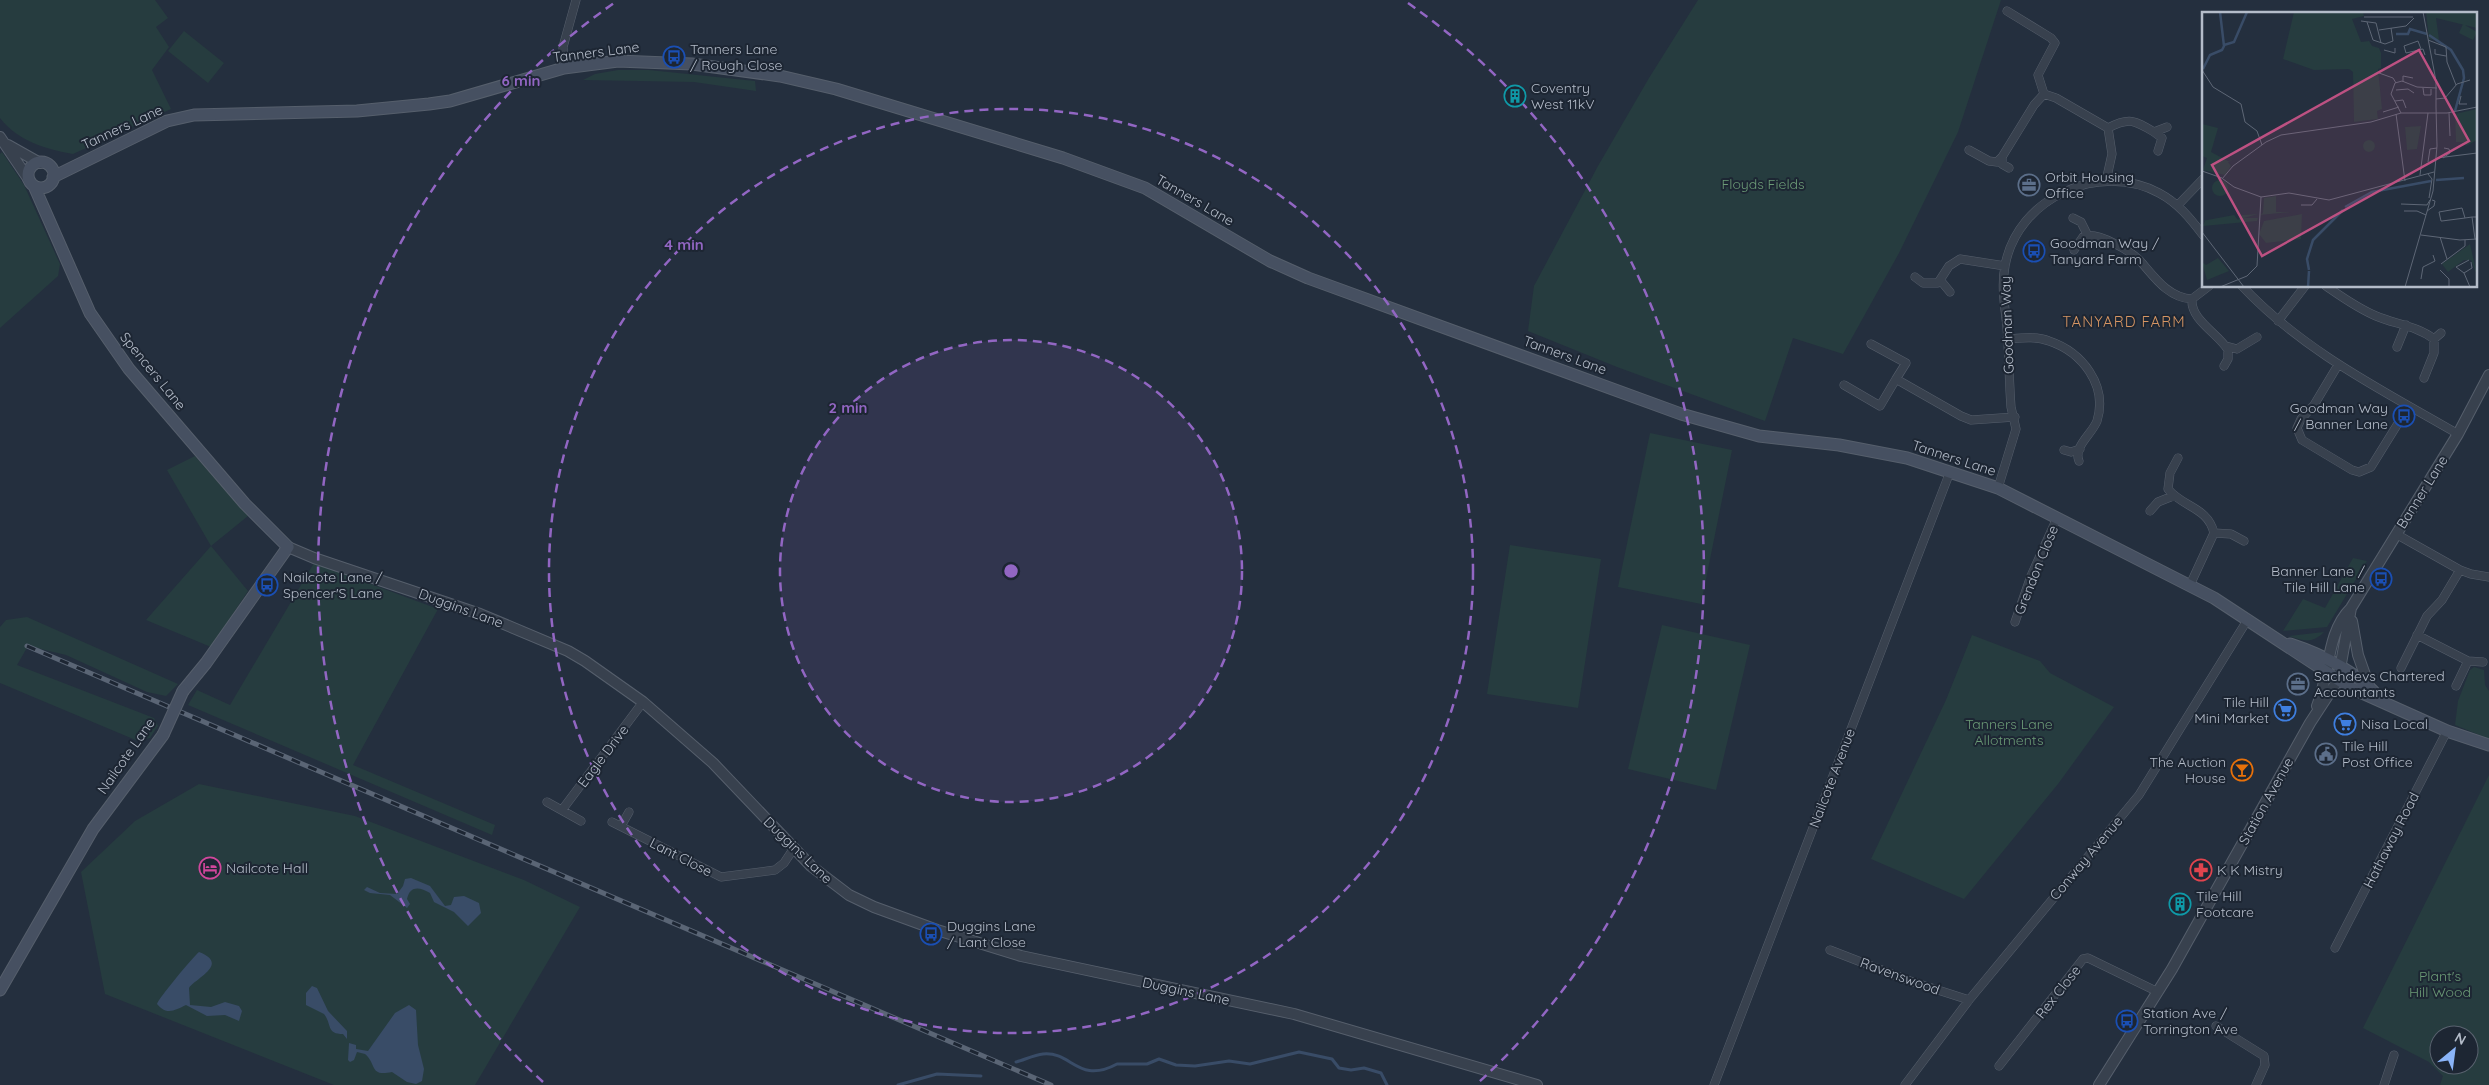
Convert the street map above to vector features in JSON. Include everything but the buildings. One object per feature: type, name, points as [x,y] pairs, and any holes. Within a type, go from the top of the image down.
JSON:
[{"type":"main road","name":"Tanners Lane","points":[[53,176],[167,121],[194,115],[357,111],[429,104],[450,100],[564,68],[618,61],[692,64],[780,76],[836,89],[1062,158],[1120,178],[1145,188],[1270,261],[1308,278],[1682,414],[1758,436],[1873,451],[1950,472],[1998,488],[2190,584],[2248,619],[2287,648],[2351,688],[2447,731],[2489,746]]},
{"type":"main road","points":[[40,163],[51,168],[53,176],[48,186],[40,188],[32,183],[31,167],[40,163]]},
{"type":"main road","name":"Spencers Lane","points":[[32,183],[90,313],[129,369],[245,504],[288,547]]},
{"type":"main road","name":"Nailcote Lane","points":[[0,990],[93,829],[163,735],[183,691],[206,663],[288,547]]},
{"type":"main road","name":"Tanners Lane","points":[[2277,639],[2330,659],[2369,686],[2383,701]]},
{"type":"street","points":[[564,68],[563,47],[576,0]]},
{"type":"street","points":[[2006,11],[2051,38],[2055,43],[2038,75],[2044,94]]},
{"type":"street","points":[[2044,94],[2056,98],[2108,128]]},
{"type":"street","points":[[1969,150],[1989,161],[1997,162],[2034,105],[2044,94]]},
{"type":"street","points":[[2108,128],[2127,120],[2136,122],[2162,138],[2158,151]]},
{"type":"street","points":[[2154,132],[2167,126]]},
{"type":"street","points":[[2106,181],[2112,154],[2108,128]]},
{"type":"street","name":"Spencers Lane","points":[[1,139],[40,163]]},
{"type":"street","name":"Spencers Lane","points":[[1,139],[32,183]]},
{"type":"street","points":[[2002,157],[2002,164],[2009,168]]},
{"type":"street","points":[[2178,205],[2202,180]]},
{"type":"street","name":"Goodman Way","points":[[1998,488],[2015,438],[2015,417],[2011,407],[2007,339],[2005,266],[2015,239],[2030,215],[2069,189],[2106,181],[2139,184],[2159,192],[2178,205],[2202,234]]},
{"type":"street","points":[[2073,218],[2081,222],[2088,234]]},
{"type":"street","points":[[2074,250],[2080,240],[2088,234],[2101,236],[2136,257],[2161,285],[2186,298],[2192,299],[2206,288]]},
{"type":"street","points":[[1941,281],[1949,266],[1960,259],[2005,266]]},
{"type":"street","points":[[1915,277],[1923,282],[1941,281]]},
{"type":"street","points":[[1941,281],[1950,292]]},
{"type":"street","points":[[2244,288],[2278,320],[2338,364],[2458,434]]},
{"type":"street","points":[[2278,320],[2303,288]]},
{"type":"street","points":[[2329,288],[2353,306],[2378,317],[2425,332],[2434,339]]},
{"type":"street","points":[[2192,299],[2192,306],[2197,315],[2226,346],[2229,354],[2224,366]]},
{"type":"street","points":[[2397,347],[2406,325]]},
{"type":"street","points":[[2424,378],[2434,353],[2434,339],[2441,332]]},
{"type":"street","points":[[2226,346],[2237,349],[2257,337]]},
{"type":"street","points":[[2007,339],[2048,340],[2062,346],[2092,372],[2097,385],[2098,415],[2096,423],[2077,454],[2079,462]]},
{"type":"street","points":[[1844,385],[1880,406],[1906,364],[1871,344]]},
{"type":"street","points":[[2338,364],[2314,406],[2301,418],[2297,428],[2302,440],[2352,470],[2366,470],[2371,467],[2402,417]]},
{"type":"street","name":"Banner Lane","points":[[2327,672],[2337,628],[2342,616],[2350,608],[2458,434],[2489,375]]},
{"type":"street","points":[[1896,379],[1971,420],[2015,417]]},
{"type":"street","points":[[2064,450],[2071,452],[2080,449]]},
{"type":"street","points":[[2178,458],[2168,480],[2168,489],[2173,496],[2207,517],[2214,533],[2190,584]]},
{"type":"street","name":"Nailcote Avenue","points":[[1714,1085],[1950,472]]},
{"type":"street","points":[[2150,511],[2158,502],[2173,496]]},
{"type":"street","name":"Grendon Close","points":[[2015,622],[2031,576],[2057,518]]},
{"type":"street","points":[[2214,533],[2231,534],[2244,542]]},
{"type":"street","points":[[2396,534],[2460,570],[2489,577]]},
{"type":"street","name":"Duggins Lane","points":[[288,547],[314,558],[457,605],[568,651],[643,702],[714,762],[818,872],[849,895],[898,916],[1022,956],[1294,1014],[1538,1085]]},
{"type":"street","points":[[2401,668],[2427,616],[2442,600],[2460,570]]},
{"type":"street","points":[[2350,608],[2354,641],[2369,686]]},
{"type":"street","name":"Banner Lane","points":[[2338,680],[2350,608]]},
{"type":"street","name":"Conway Avenue","points":[[1906,1085],[1970,1000],[2139,795],[2248,619]]},
{"type":"street","points":[[2418,635],[2468,661],[2483,662]]},
{"type":"street","points":[[2456,686],[2468,661]]},
{"type":"street","name":"Station Avenue","points":[[2310,723],[2325,686],[2327,672]]},
{"type":"street","name":"Station Avenue","points":[[2101,1082],[2158,992],[2310,723],[2338,680]]},
{"type":"street","name":"Eagle Drive","points":[[562,810],[643,702]]},
{"type":"street","name":"Hathaway Road","points":[[2334,948],[2447,731]]},
{"type":"street","points":[[547,802],[581,820]]},
{"type":"street","points":[[621,826],[629,812]]},
{"type":"street","name":"Lant Close","points":[[612,822],[721,877],[775,870],[784,863],[794,848]]},
{"type":"street","name":"Ravenswood","points":[[1830,950],[1910,981],[1970,1000]]},
{"type":"street","name":"Rex Close","points":[[1999,1066],[2083,959],[2088,958],[2158,992]]},
{"type":"street","points":[[2216,1026],[2264,1056],[2265,1065],[2256,1085]]},
{"type":"street","points":[[2384,1085],[2394,1054]]},
{"type":"street","points":[[2101,1082],[2113,1085]]},
{"type":"green space","points":[[0,0],[155,0],[168,18],[156,27],[169,47],[152,70],[171,109],[73,154],[52,150],[33,143],[15,133],[0,118]]},
{"type":"green space","name":"Floyds Fields","points":[[1698,0],[2001,0],[1958,132],[1899,253],[1843,354],[1793,338],[1765,421],[1617,367],[1528,331],[1534,286],[1598,166],[1649,78]]},
{"type":"green space","points":[[184,31],[224,63],[208,83],[168,51]]},
{"type":"green space","points":[[618,70],[649,70],[755,81],[756,91],[694,82],[583,80],[595,74]]},
{"type":"green space","points":[[2,152],[24,185],[60,264],[58,276],[0,328],[0,154]]},
{"type":"green space","points":[[1650,433],[1732,450],[1701,604],[1618,587]]},
{"type":"green space","points":[[195,456],[248,516],[211,546],[167,470]]},
{"type":"green space","points":[[1510,545],[1601,559],[1578,708],[1487,694]]},
{"type":"green space","points":[[211,546],[248,591],[211,647],[146,620]]},
{"type":"green space","points":[[2353,558],[2367,561],[2327,627],[2283,631],[2303,599],[2325,608]]},
{"type":"green space","points":[[314,563],[438,609],[353,765],[495,825],[492,835],[188,705],[197,690],[230,705]]},
{"type":"green space","points":[[27,617],[178,684],[166,696],[147,692],[66,655],[28,646],[17,665],[154,718],[158,726],[150,738],[138,741],[0,683],[0,627],[6,620]]},
{"type":"green space","points":[[1662,625],[1750,645],[1716,790],[1628,769]]},
{"type":"green space","points":[[2324,632],[2312,640],[2289,636]]},
{"type":"green space","name":"Tanners Lane Allotments","points":[[1972,635],[2040,661],[2050,673],[2114,707],[2058,784],[1964,899],[1871,859],[1946,700]]},
{"type":"green space","points":[[2474,667],[2484,670],[2485,685],[2489,691],[2489,739],[2455,725],[2458,701],[2470,670]]},
{"type":"green space","name":"Plant's Hill Wood","points":[[2489,775],[2489,1085],[2440,1085],[2442,1075],[2479,1075],[2479,1025],[2429,1025],[2429,1062],[2363,1028]]},
{"type":"green space","name":"Nailcote Hall","points":[[199,784],[355,816],[524,880],[580,907],[475,1085],[334,1085],[105,994],[81,872],[135,821]]},
{"type":"water","points":[[411,878],[430,886],[445,906],[451,905],[454,897],[464,896],[479,903],[481,913],[468,926],[454,912],[434,902],[430,893],[423,889],[413,889],[410,891],[407,899],[410,904],[407,908],[390,895],[370,893],[364,890],[367,887],[380,893],[397,894],[403,886],[405,879]]},
{"type":"water","points":[[199,952],[212,961],[208,971],[189,988],[190,1005],[211,1007],[225,1002],[239,1006],[242,1011],[239,1021],[225,1015],[207,1016],[186,1005],[168,1011],[157,1004],[163,994]]},
{"type":"water","points":[[312,986],[317,988],[328,1011],[347,1031],[347,1039],[343,1034],[338,1034],[330,1028],[324,1014],[306,1005],[306,993]]},
{"type":"water","points":[[409,1005],[416,1010],[418,1045],[424,1069],[422,1081],[416,1084],[407,1082],[392,1072],[380,1073],[374,1069],[365,1054],[357,1052],[354,1060],[350,1062],[348,1060],[349,1043],[356,1045],[356,1049],[368,1051],[395,1013]]},
{"type":"waterway","points":[[1016,1062],[1043,1054],[1053,1054],[1076,1066],[1093,1071],[1117,1064],[1147,1064],[1159,1059],[1176,1065],[1195,1066],[1229,1061],[1250,1064],[1299,1052],[1332,1059],[1339,1068],[1351,1070],[1364,1068],[1381,1073],[1387,1085]]},
{"type":"waterway","points":[[898,1085],[937,1074],[981,1076]]},
{"type":"railway","points":[[27,646],[1051,1085]]},
{"type":"place","name":"Tanners Lane / Rough Close","points":[[674,57]]},
{"type":"place","name":"Coventry West 11kV","points":[[1515,96]]},
{"type":"place","name":"Orbit Housing Office","points":[[2029,185]]},
{"type":"place","name":"Goodman Way / Tanyard Farm","points":[[2034,251]]},
{"type":"place","name":"Goodman Way / Banner Lane","points":[[2404,416]]},
{"type":"place","name":"Banner Lane / Tile Hill Lane","points":[[2381,579]]},
{"type":"place","name":"Nailcote Lane / Spencer'S Lane","points":[[267,585]]},
{"type":"place","name":"Sachdevs Chartered Accountants","points":[[2298,684]]},
{"type":"place","name":"Tile Hill Mini Market","points":[[2285,710]]},
{"type":"place","name":"Nisa Local","points":[[2345,724]]},
{"type":"place","name":"Tile Hill Post Office","points":[[2326,754]]},
{"type":"place","name":"The Auction House","points":[[2242,770]]},
{"type":"place","name":"Nailcote Hall","points":[[210,868]]},
{"type":"place","name":"K K Mistry","points":[[2201,870]]},
{"type":"place","name":"Tile Hill Footcare","points":[[2180,904]]},
{"type":"place","name":"Duggins Lane / Lant Close","points":[[931,934]]},
{"type":"place","name":"Station Ave / Torrington Ave","points":[[2127,1021]]},
{"type":"district","name":"TANYARD FARM","points":[[2124,322]]}]
